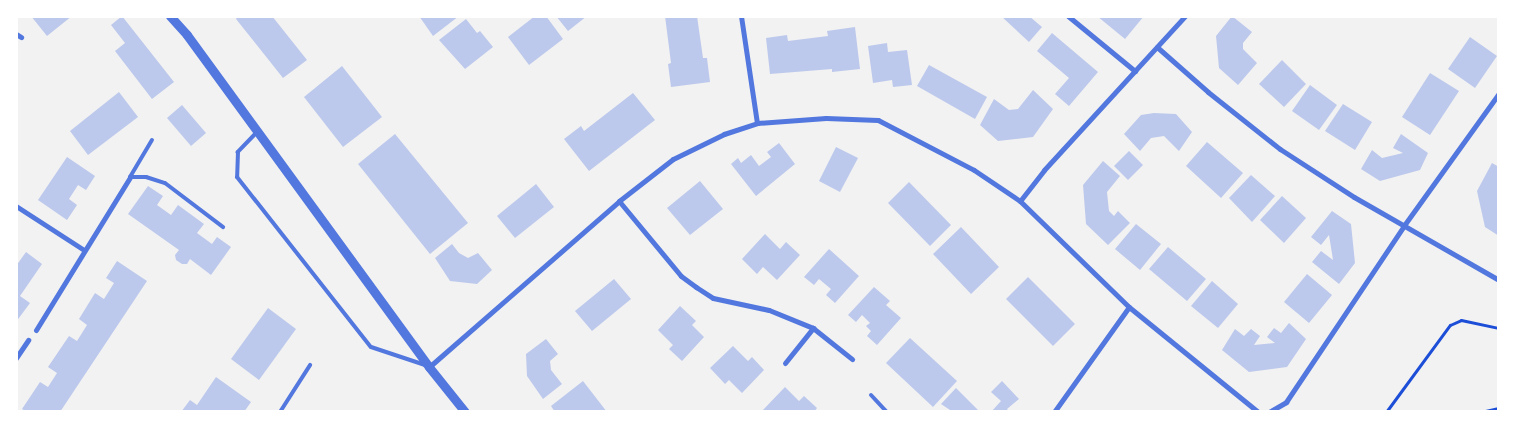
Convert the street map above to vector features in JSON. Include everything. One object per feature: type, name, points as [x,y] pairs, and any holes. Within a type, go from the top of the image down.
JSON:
[{"type":"street","points":[[170,16],[187,35],[429,367],[465,412]]},
{"type":"street","points":[[741,16],[757,123]]},
{"type":"street","points":[[1068,16],[1135,71]]},
{"type":"street","points":[[1020,202],[1044,170],[1184,16]]},
{"type":"street","points":[[1157,47],[1208,92],[1280,149],[1354,197],[1405,224],[1499,280]]},
{"type":"street","points":[[1271,412],[1286,402],[1405,224],[1499,93]]},
{"type":"street","points":[[429,367],[619,201],[673,159],[724,134],[757,123],[826,118],[878,120],[974,170],[1020,202],[1130,307],[1258,412]]},
{"type":"street","points":[[36,330],[130,178]]},
{"type":"street","points":[[619,201],[682,276],[696,288],[713,298],[769,310],[813,328],[852,359]]},
{"type":"street","points":[[16,206],[84,250]]},
{"type":"street","points":[[1054,412],[1130,307]]},
{"type":"street","points":[[785,363],[813,328]]},
{"type":"street","points":[[16,358],[28,340]]},
{"type":"lane","points":[[258,131],[238,152],[237,177],[371,346],[429,367]]},
{"type":"lane","points":[[130,178],[152,140]]},
{"type":"lane","points":[[130,178],[146,177],[165,183],[223,227]]},
{"type":"lane","points":[[280,412],[310,365]]},
{"type":"lane","points":[[871,395],[887,412]]},
{"type":"path","points":[[1386,412],[1450,325],[1461,320],[1499,328]]},
{"type":"path","points":[[1481,412],[1499,408]]},
{"type":"building","points":[[31,16],[72,16],[47,36]]},
{"type":"building","points":[[122,16],[174,82],[152,99],[115,51],[125,43],[111,25]]},
{"type":"building","points":[[238,16],[272,16],[307,60],[283,78],[236,19]]},
{"type":"building","points":[[419,16],[459,16],[433,36]]},
{"type":"building","points":[[535,16],[546,16],[563,39],[529,65],[508,37]]},
{"type":"building","points":[[556,16],[587,16],[568,31]]},
{"type":"building","points":[[665,16],[697,16],[703,58],[707,58],[710,82],[671,87],[668,64],[671,63]]},
{"type":"building","points":[[1001,16],[1029,16],[1042,27],[1029,42]]},
{"type":"building","points":[[1097,16],[1144,16],[1125,39]]},
{"type":"building","points":[[1232,16],[1252,32],[1243,43],[1243,49],[1257,63],[1238,85],[1219,68],[1216,36]]},
{"type":"building","points":[[466,19],[477,33],[480,31],[493,47],[465,69],[439,40]]},
{"type":"building","points":[[855,27],[860,69],[832,72],[832,69],[770,74],[766,38],[787,35],[788,41],[828,36],[827,31]]},
{"type":"building","points":[[1052,33],[1098,72],[1069,106],[1055,94],[1069,78],[1037,51]]},
{"type":"building","points":[[1470,37],[1497,56],[1475,88],[1448,69]]},
{"type":"building","points":[[887,43],[888,52],[907,50],[912,85],[893,87],[892,80],[873,83],[868,46]]},
{"type":"building","points":[[1282,60],[1306,84],[1284,107],[1259,84]]},
{"type":"building","points":[[929,65],[987,97],[975,119],[917,86]]},
{"type":"building","points":[[342,66],[382,117],[343,147],[304,97]]},
{"type":"building","points":[[1430,73],[1459,91],[1430,135],[1402,117]]},
{"type":"building","points":[[1310,85],[1337,105],[1319,130],[1292,111]]},
{"type":"building","points":[[1033,90],[1053,109],[1033,137],[998,141],[980,125],[994,99],[1009,110],[1018,109]]},
{"type":"building","points":[[119,92],[138,117],[88,155],[70,131]]},
{"type":"building","points":[[633,93],[655,120],[589,171],[564,139],[581,126],[584,131]]},
{"type":"building","points":[[1343,104],[1372,122],[1355,150],[1325,131]]},
{"type":"building","points":[[182,105],[206,133],[191,146],[167,118]]},
{"type":"building","points":[[1154,113],[1176,114],[1192,132],[1179,151],[1164,136],[1151,138],[1140,151],[1124,134],[1141,115]]},
{"type":"building","points":[[395,134],[468,223],[430,254],[358,164]]},
{"type":"building","points":[[1401,134],[1428,153],[1420,170],[1380,181],[1361,169],[1372,150],[1382,158],[1403,153],[1393,148]]},
{"type":"building","points":[[1207,142],[1243,173],[1221,198],[1186,166]]},
{"type":"building","points":[[779,143],[795,164],[756,196],[731,164],[738,158],[741,163],[751,155],[759,166],[771,157],[767,152]]},
{"type":"building","points":[[836,147],[858,158],[840,192],[819,181]]},
{"type":"building","points":[[1129,151],[1143,165],[1128,180],[1114,166]]},
{"type":"building","points":[[67,157],[95,176],[86,190],[78,185],[69,199],[77,205],[67,220],[38,200]]},
{"type":"building","points":[[1103,161],[1120,176],[1107,192],[1109,211],[1114,216],[1118,211],[1130,223],[1108,245],[1086,224],[1083,185]]},
{"type":"building","points":[[1492,163],[1499,167],[1499,236],[1485,227],[1477,191]]},
{"type":"building","points":[[1251,175],[1275,196],[1252,222],[1229,198]]},
{"type":"building","points":[[700,181],[723,209],[690,235],[667,208]]},
{"type":"building","points":[[909,182],[951,225],[930,246],[888,203]]},
{"type":"building","points":[[536,184],[554,207],[515,238],[497,216]]},
{"type":"building","points":[[148,186],[163,196],[157,205],[171,215],[178,205],[204,224],[197,233],[212,244],[217,237],[231,247],[211,275],[190,259],[187,264],[182,264],[176,260],[175,255],[179,250],[128,214]]},
{"type":"building","points":[[1282,196],[1306,218],[1284,243],[1260,220]]},
{"type":"building","points":[[1332,211],[1351,224],[1355,263],[1339,284],[1312,262],[1321,251],[1333,260],[1329,235],[1321,245],[1311,237]]},
{"type":"building","points":[[1136,224],[1161,244],[1140,270],[1115,249]]},
{"type":"building","points":[[961,227],[999,267],[971,294],[933,254]]},
{"type":"building","points":[[765,234],[780,249],[786,242],[800,255],[777,280],[763,267],[757,274],[742,259]]},
{"type":"building","points":[[452,244],[459,253],[468,258],[478,253],[492,270],[477,284],[450,281],[435,258]]},
{"type":"building","points":[[1168,247],[1206,279],[1187,301],[1149,269]]},
{"type":"building","points":[[829,249],[859,276],[835,303],[826,295],[831,289],[819,279],[814,285],[804,277]]},
{"type":"building","points":[[26,252],[42,264],[20,296],[30,303],[16,322],[16,266]]},
{"type":"building","points":[[117,261],[147,281],[60,412],[27,412],[22,409],[40,382],[48,387],[57,373],[48,367],[69,336],[77,341],[87,325],[79,319],[95,293],[104,299],[114,283],[106,278]]},
{"type":"building","points":[[1307,274],[1332,295],[1309,323],[1284,302]]},
{"type":"building","points":[[1028,277],[1075,324],[1053,346],[1006,299]]},
{"type":"building","points":[[614,279],[631,299],[592,331],[575,311]]},
{"type":"building","points":[[1212,281],[1238,304],[1218,328],[1191,306]]},
{"type":"building","points":[[874,287],[890,301],[886,305],[901,318],[877,345],[867,336],[871,331],[866,326],[870,323],[862,315],[856,322],[848,315]]},
{"type":"building","points":[[680,306],[696,321],[692,325],[704,337],[682,361],[669,349],[673,345],[658,330]]},
{"type":"building","points":[[268,308],[296,329],[259,380],[231,359]]},
{"type":"building","points":[[1289,323],[1306,339],[1287,367],[1249,372],[1222,350],[1235,329],[1244,336],[1251,329],[1260,336],[1254,345],[1275,343],[1267,337],[1274,328],[1281,333]]},
{"type":"building","points":[[910,338],[957,381],[933,407],[886,363]]},
{"type":"building","points":[[546,339],[558,354],[550,361],[551,370],[562,384],[543,399],[527,376],[526,354]]},
{"type":"building","points":[[733,346],[748,361],[752,357],[764,370],[742,393],[729,380],[725,384],[710,368]]},
{"type":"building","points":[[216,377],[251,402],[244,412],[181,412],[190,400],[197,405]]},
{"type":"building","points":[[583,381],[607,412],[555,412],[551,406]]},
{"type":"building","points":[[1002,381],[1019,399],[1007,409],[1009,412],[991,412],[1001,401],[991,392]]},
{"type":"building","points":[[785,387],[799,401],[804,396],[817,408],[814,412],[761,412]]},
{"type":"building","points":[[956,388],[980,412],[953,412],[941,404]]}]
